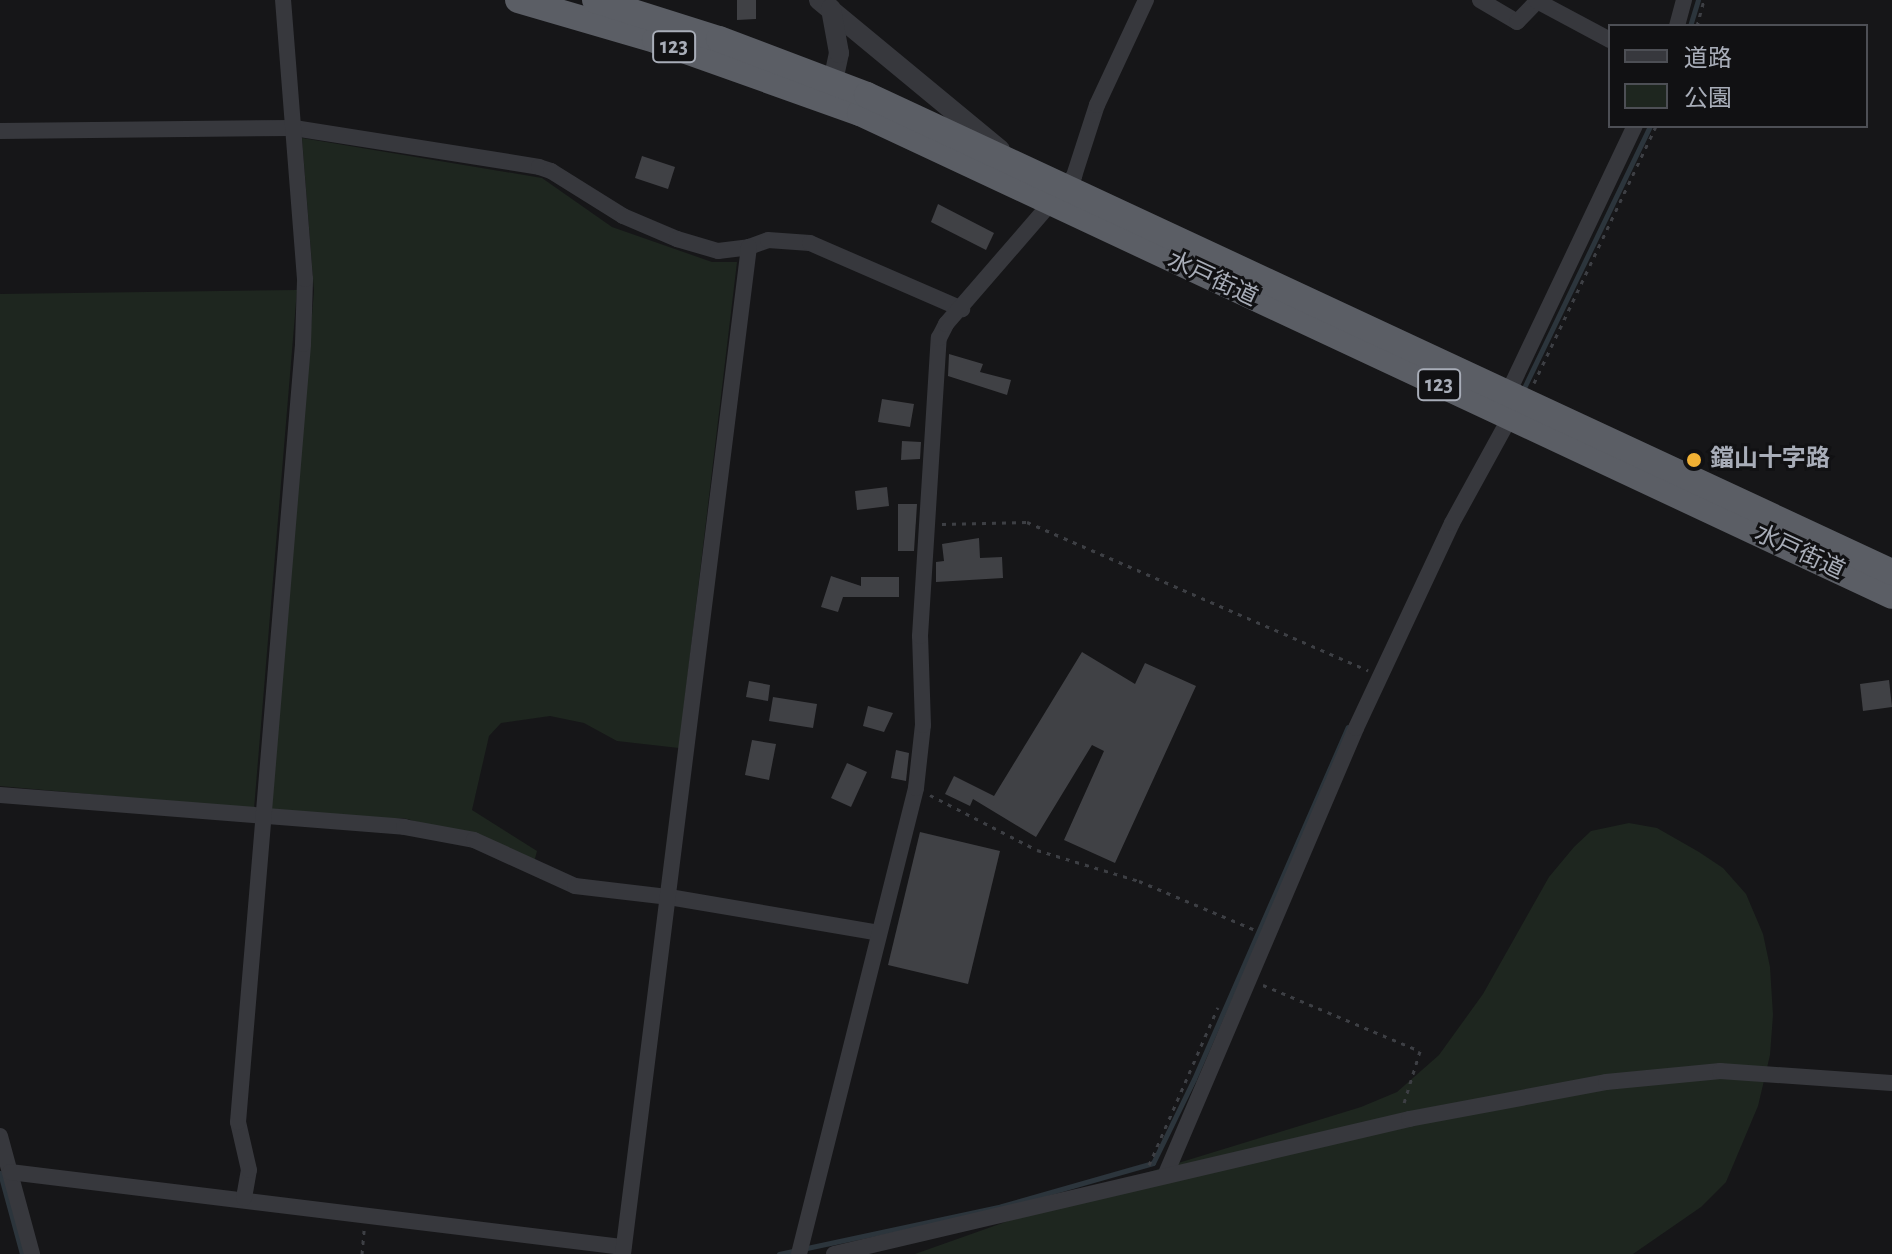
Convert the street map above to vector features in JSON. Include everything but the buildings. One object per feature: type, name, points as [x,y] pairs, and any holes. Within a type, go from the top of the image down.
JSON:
[{"type":"highway","name":"水戸街道","points":[[518,0],[831,91],[1012,161],[1059,197]]},
{"type":"highway","name":"水戸街道","points":[[595,0],[719,39],[1515,405],[1892,572]]},
{"type":"highway","name":"水戸街道","points":[[1515,405],[1892,596]]},
{"type":"street","points":[[244,1198],[249,1170],[238,1122],[303,344],[305,279],[283,0]]},
{"type":"street","points":[[799,1254],[916,788],[923,725],[920,636],[935,357],[946,324],[1059,197],[1080,163],[1097,105],[1146,0]]},
{"type":"street","points":[[1480,0],[1517,22],[1537,1],[1608,39]]},
{"type":"street","points":[[1678,24],[1684,0]]},
{"type":"street","points":[[825,5],[839,42],[831,91]]},
{"type":"street","points":[[825,5],[1012,161]]},
{"type":"street","points":[[0,131],[294,128],[539,167],[623,216],[677,239],[718,251],[749,247],[768,240],[810,243],[962,309]]},
{"type":"street","points":[[1165,1176],[1249,979],[1373,672],[1515,405],[1634,128]]},
{"type":"street","points":[[10,1172],[244,1198],[623,1250],[749,247]]},
{"type":"street","points":[[0,795],[418,829],[474,840],[575,886],[669,897],[879,933]]},
{"type":"street","points":[[834,1254],[1399,1122],[1606,1082],[1720,1071],[1892,1083]]},
{"type":"street","points":[[0,1136],[32,1254]]},
{"type":"path","points":[[1698,24],[1704,0]]},
{"type":"path","points":[[1515,405],[1655,128]]},
{"type":"path","points":[[926,524],[1027,522],[1373,672]]},
{"type":"path","points":[[1362,676],[1373,672]]},
{"type":"path","points":[[916,788],[1037,850],[1139,881],[1253,930],[1259,916]]},
{"type":"path","points":[[1249,979],[1420,1051],[1399,1122]]},
{"type":"path","points":[[1144,1181],[1151,1157],[1218,1007]]},
{"type":"path","points":[[362,1254],[366,1214]]},
{"type":"green space","points":[[302,138],[542,178],[612,227],[712,262],[737,262],[679,748],[617,741],[584,723],[550,716],[501,723],[489,736],[472,810],[537,851],[534,862],[478,838],[403,818],[368,820],[271,810],[314,291]]},
{"type":"green space","points":[[297,290],[254,809],[0,786],[0,294]]},
{"type":"green space","points":[[1629,823],[1657,828],[1699,852],[1723,868],[1746,894],[1763,934],[1770,967],[1773,1015],[1770,1055],[1758,1106],[1726,1182],[1701,1207],[1633,1254],[915,1254],[1126,1179],[1361,1107],[1397,1092],[1439,1055],[1483,994],[1549,877],[1574,847],[1591,831]]},
{"type":"waterway","points":[[1691,24],[1698,0]]},
{"type":"waterway","points":[[1522,392],[1649,128]]},
{"type":"waterway","points":[[779,1254],[1002,1206],[1153,1163],[1194,1079],[1348,727]]},
{"type":"waterway","points":[[0,1173],[22,1254]]},
{"type":"place","name":"鐺山十字路","points":[[1694,460]]}]
